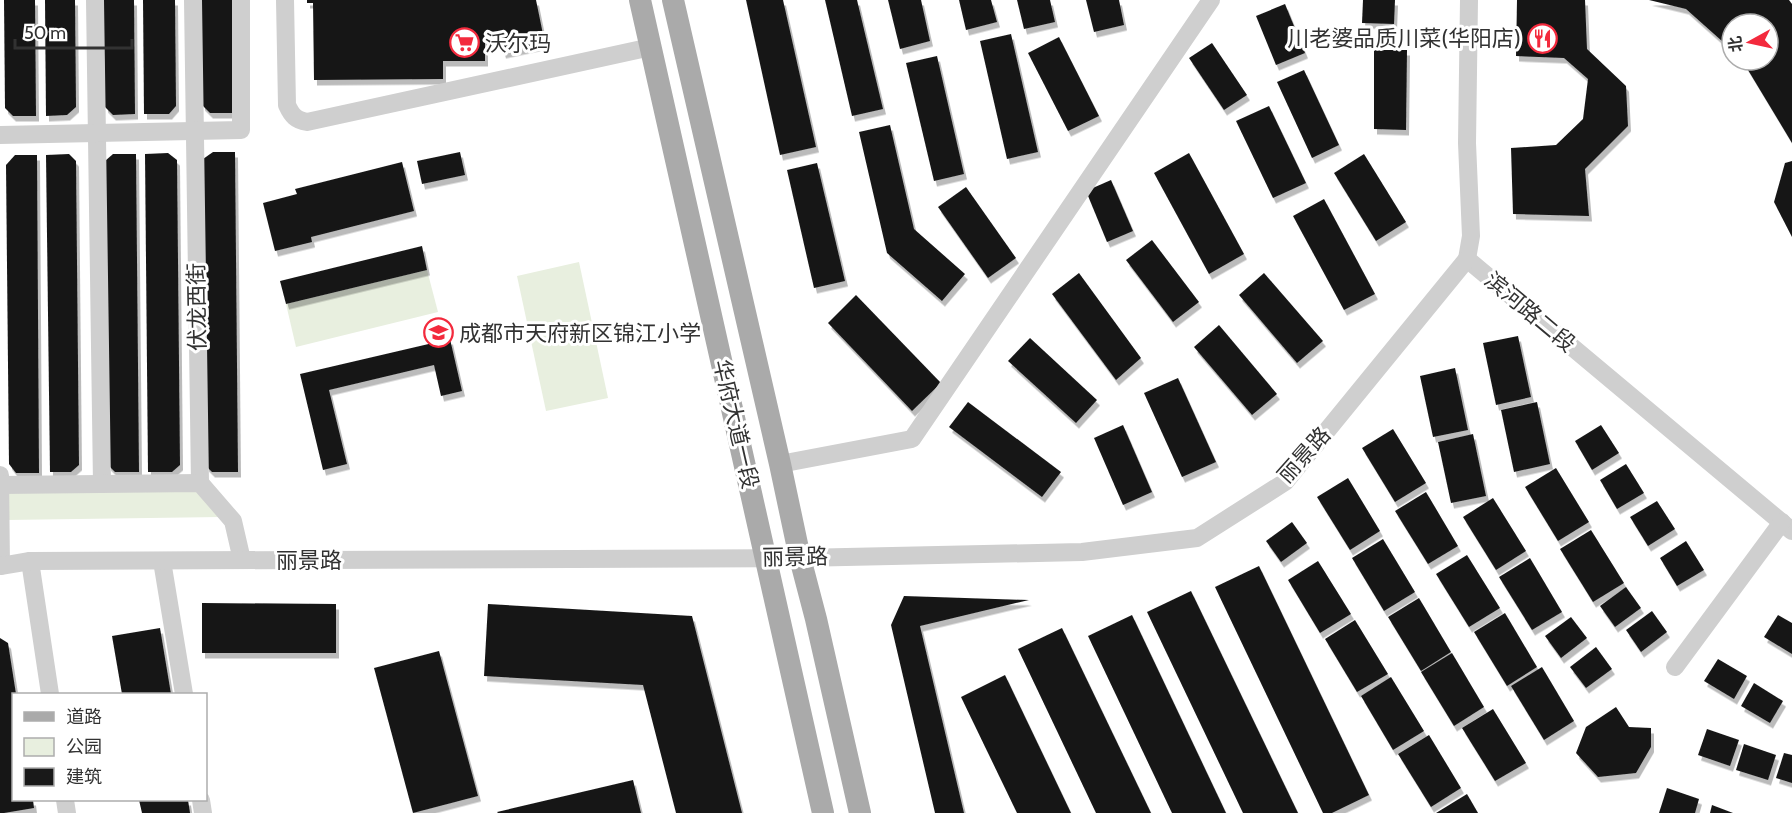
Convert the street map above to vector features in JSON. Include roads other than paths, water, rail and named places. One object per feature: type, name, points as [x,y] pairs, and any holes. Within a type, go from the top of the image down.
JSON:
[{"type":"main road","name":"华府大道一段","points":[[640,0],[823,813]]},
{"type":"main road","points":[[673,0],[800,558],[861,813]]},
{"type":"street","points":[[95,0],[102,484]]},
{"type":"street","name":"伏龙西街","points":[[193,0],[200,483]]},
{"type":"street","points":[[0,135],[242,130],[240,0]]},
{"type":"street","points":[[285,0],[287,105],[297,120],[307,122],[651,47]]},
{"type":"street","points":[[780,464],[912,439],[1211,0]]},
{"type":"street","name":"滨河路二段","points":[[1469,0],[1467,143],[1471,236],[1467,260],[1787,526]]},
{"type":"street","name":"丽景路","points":[[1,566],[30,561],[800,558],[1082,552],[1197,538],[1285,482],[1467,260]]},
{"type":"street","points":[[0,474],[1,566]]},
{"type":"street","points":[[0,485],[200,483],[233,521],[242,560]]},
{"type":"street","points":[[1675,667],[1787,526]]},
{"type":"street","points":[[30,561],[50,693]]},
{"type":"street","points":[[162,561],[184,693]]},
{"type":"place","name":"川老婆品质川菜(华阳店)","points":[[1542,38]]},
{"type":"place","name":"沃尔玛","points":[[464,43]]},
{"type":"place","name":"成都市天府新区锦江小学","points":[[438,333]]}]
